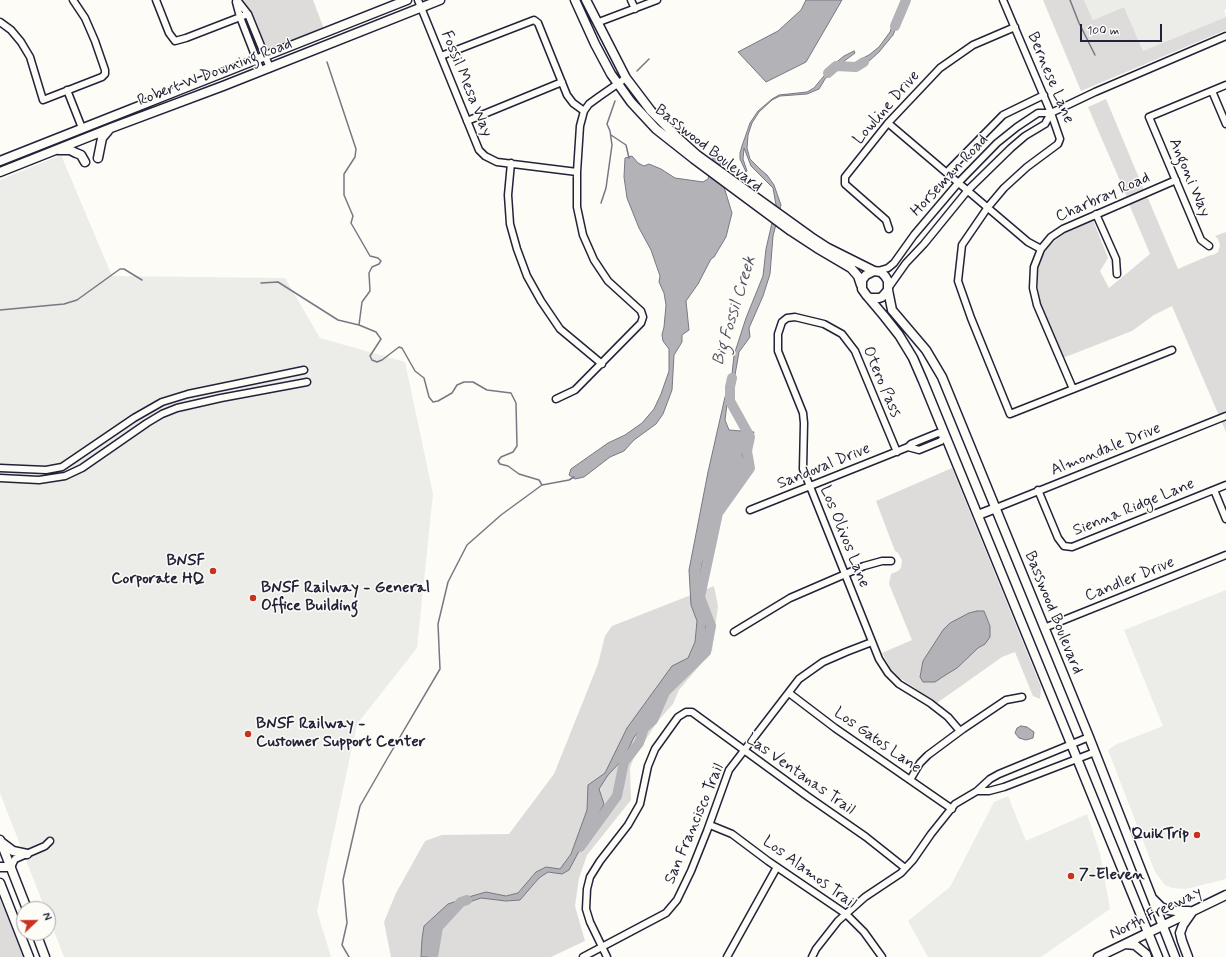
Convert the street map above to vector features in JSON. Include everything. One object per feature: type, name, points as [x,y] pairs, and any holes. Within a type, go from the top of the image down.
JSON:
[{"type":"main road","name":"Robert W Downing Road","points":[[0,161],[407,0]]},
{"type":"main road","name":"Robert W Downing Road","points":[[0,172],[270,68],[420,4],[440,0]]},
{"type":"main road","name":"Basswood Boulevard","points":[[576,0],[601,55],[618,84],[636,108],[656,128],[817,248],[851,268],[858,276],[861,285]]},
{"type":"main road","name":"Basswood Boulevard","points":[[586,0],[599,22],[615,58],[626,78],[659,119],[696,157]]},
{"type":"main road","points":[[98,158],[102,138],[112,128]]},
{"type":"main road","points":[[56,150],[70,150],[76,152],[81,155],[85,162]]},
{"type":"main road","name":"Basswood Boulevard","points":[[792,228],[828,248],[876,271]]},
{"type":"main road","points":[[876,271],[886,276],[888,281],[888,289],[886,294],[879,298],[870,298],[862,289],[862,280],[866,275],[876,271]]},
{"type":"main road","name":"Basswood Boulevard","points":[[888,289],[892,310],[926,350],[942,377],[1089,737],[1175,957]]},
{"type":"main road","name":"Basswood Boulevard","points":[[867,296],[892,324],[908,349],[920,374],[1158,957]]},
{"type":"main road","points":[[978,515],[996,508]]},
{"type":"main road","points":[[0,840],[13,851],[27,854]]},
{"type":"main road","points":[[0,840],[24,901]]},
{"type":"main road","points":[[0,867],[11,867]]},
{"type":"main road","points":[[0,883],[29,957]]},
{"type":"main road","name":"North Freeway","points":[[1098,957],[1226,895]]},
{"type":"main road","points":[[1152,898],[1161,907],[1168,910],[1176,912],[1194,910]]},
{"type":"main road","points":[[1188,957],[1180,933],[1183,925],[1194,910]]},
{"type":"main road","points":[[39,941],[45,957]]},
{"type":"main road","points":[[1126,944],[1135,945],[1146,954],[1147,957]]},
{"type":"street","points":[[0,22],[11,30],[22,42],[30,57],[43,100],[102,77],[105,74],[106,70],[85,18],[73,0]]},
{"type":"street","points":[[156,0],[169,33],[175,41],[248,14]]},
{"type":"street","points":[[236,0],[240,17],[261,71]]},
{"type":"street","points":[[236,0],[248,14],[270,68]]},
{"type":"street","points":[[632,0],[635,9]]},
{"type":"street","points":[[599,22],[657,0]]},
{"type":"street","name":"Bernese Lane","points":[[988,207],[1004,188],[1027,167],[1060,142],[1060,136],[1051,112],[1003,0]]},
{"type":"street","name":"Fossil Mesa Way","points":[[420,4],[479,150],[485,156],[497,162],[577,172]]},
{"type":"street","points":[[441,56],[534,20],[538,23],[567,95],[573,103],[584,111]]},
{"type":"street","name":"Lowline Drive","points":[[889,229],[886,220],[845,184],[845,177],[888,123],[940,68],[973,45],[1014,27]]},
{"type":"street","name":"Horseman Road","points":[[876,271],[888,268],[894,263],[914,235],[959,182],[997,143],[1017,127],[1038,113],[1051,112],[1226,36]]},
{"type":"street","points":[[556,398],[575,390],[641,323],[643,317],[641,311],[608,281],[591,254],[583,236],[577,207],[577,172],[580,126],[584,111],[589,104],[626,78]]},
{"type":"street","points":[[467,120],[562,82]]},
{"type":"street","points":[[1226,86],[1212,91],[1226,124]]},
{"type":"street","points":[[67,90],[82,128]]},
{"type":"street","name":"Angoni Way","points":[[1209,246],[1201,240],[1149,117],[1212,91]]},
{"type":"street","points":[[947,172],[977,140],[1003,116],[1044,95]]},
{"type":"street","name":"Horseman Road","points":[[888,289],[906,263],[924,244],[968,190],[1025,136],[1045,124],[1051,112]]},
{"type":"street","points":[[888,123],[1028,242],[1041,249]]},
{"type":"street","points":[[510,163],[508,195],[510,224],[527,276],[541,301],[560,329],[602,364]]},
{"type":"street","name":"Charbray Road","points":[[1073,389],[1037,305],[1033,288],[1034,267],[1041,249],[1051,237],[1063,229],[1176,180]]},
{"type":"street","points":[[988,207],[962,245],[958,281],[971,318],[1010,414],[1172,350]]},
{"type":"street","points":[[1096,214],[1116,259],[1117,274]]},
{"type":"street","name":"Otero Pass","points":[[787,318],[795,317],[824,324],[842,334],[855,351],[897,452]]},
{"type":"street","name":"Los Olivos Lane","points":[[787,318],[782,322],[778,334],[778,351],[802,413],[804,423],[803,469],[879,659],[899,684],[930,703],[948,717],[960,732]]},
{"type":"street","points":[[0,468],[52,469],[62,467],[134,418],[162,402],[218,387],[304,370]]},
{"type":"street","points":[[262,379],[263,390]]},
{"type":"street","points":[[0,478],[39,480],[65,476],[82,468],[162,414],[192,404],[307,382]]},
{"type":"street","points":[[218,387],[221,398]]},
{"type":"street","name":"Almondale Drive","points":[[996,508],[1226,416]]},
{"type":"street","points":[[118,429],[126,437]]},
{"type":"street","name":"Sandoval Drive","points":[[750,510],[897,452],[911,444],[938,433],[945,435],[941,442],[919,450],[908,447]]},
{"type":"street","points":[[920,440],[924,448]]},
{"type":"street","points":[[52,469],[55,478]]},
{"type":"street","name":"Sienna Ridge Lane","points":[[1038,490],[1058,538],[1064,546],[1072,547],[1226,485]]},
{"type":"street","points":[[1214,490],[1226,519]]},
{"type":"street","name":"Candler Drive","points":[[1044,628],[1226,555]]},
{"type":"street","points":[[734,632],[790,598],[864,566],[882,561],[891,561]]},
{"type":"street","name":"San Francisco Trail","points":[[583,957],[666,913],[677,900],[691,871],[710,825],[729,770],[799,679],[823,662],[872,642]]},
{"type":"street","name":"Los Gatos Lane","points":[[789,693],[835,728],[952,809]]},
{"type":"street","points":[[910,780],[920,763],[928,755],[1006,700],[1022,697]]},
{"type":"street","name":"Las Ventanas Trail","points":[[602,947],[590,922],[586,909],[586,890],[590,876],[628,825],[640,804],[648,766],[655,749],[678,717],[686,712],[692,712],[744,751],[866,837],[905,868]]},
{"type":"street","points":[[812,957],[828,932],[838,921],[865,897],[901,873],[952,809],[966,797],[1007,770],[1089,737]]},
{"type":"street","points":[[977,791],[994,790],[1095,752]]},
{"type":"street","points":[[1007,770],[1013,783]]},
{"type":"street","points":[[989,781],[994,790]]},
{"type":"street","name":"Los Alamos Trail","points":[[710,825],[732,834],[846,914],[864,932],[882,957]]},
{"type":"street","points":[[11,867],[14,859],[45,846],[50,841]]},
{"type":"street","points":[[727,957],[777,867]]},
{"type":"street","points":[[602,947],[607,957]]},
{"type":"shaded area","points":[[243,0],[313,0],[324,29],[271,50],[267,49],[251,13]]},
{"type":"shaded area","points":[[806,0],[842,0],[806,62],[766,82],[738,52],[778,31],[801,10]]},
{"type":"shaded area","points":[[1043,0],[1084,0],[1093,20],[1124,7],[1143,51],[1226,17],[1226,30],[1081,91]]},
{"type":"shaded area","points":[[1084,0],[1226,0],[1226,9],[1224,10],[1226,17],[1143,52],[1124,7],[1093,20]]},
{"type":"shaded area","points":[[899,13],[901,16],[893,35],[879,52],[857,70],[851,69],[859,60],[869,55],[879,47],[890,32],[895,18]]},
{"type":"shaded area","points":[[854,51],[855,53],[839,65],[825,79],[819,89],[807,94],[780,96],[772,100],[759,112],[752,123],[748,135],[747,148],[750,159],[767,175],[774,185],[781,205],[773,236],[770,274],[763,296],[749,328],[750,337],[739,352],[735,375],[727,404],[725,420],[729,430],[754,432],[752,439],[747,444],[742,455],[748,466],[742,472],[738,483],[717,520],[702,564],[697,601],[706,621],[705,651],[665,690],[654,707],[648,722],[634,737],[624,758],[608,775],[599,789],[604,804],[569,870],[562,874],[548,872],[539,878],[520,900],[506,901],[481,898],[448,911],[436,927],[431,946],[431,957],[421,957],[424,926],[448,904],[486,892],[506,896],[518,893],[536,872],[546,867],[560,869],[571,854],[587,810],[588,785],[605,773],[627,728],[672,666],[688,658],[695,642],[697,621],[691,605],[689,570],[708,472],[725,397],[732,374],[734,355],[746,318],[763,276],[766,249],[776,205],[773,188],[751,166],[744,148],[743,159],[746,172],[740,159],[740,153],[750,123],[758,111],[772,99],[779,95],[807,92],[814,88],[833,65],[844,56]]},
{"type":"shaded area","points":[[1106,99],[1144,190],[1127,197],[1088,107]]},
{"type":"shaded area","points":[[714,154],[719,154],[724,187],[732,213],[726,237],[686,301],[689,330],[682,335],[682,342],[674,355],[672,390],[663,414],[656,424],[634,440],[624,451],[610,457],[584,477],[575,479],[569,475],[571,469],[608,443],[625,435],[642,423],[654,409],[669,371],[669,349],[663,341],[662,335],[666,305],[664,293],[659,282],[660,276],[651,250],[639,228],[627,198],[624,177],[625,158],[632,156],[638,163],[644,166],[649,164],[661,169],[675,178],[703,182],[708,179]]},
{"type":"shaded area","name":"BNSF Corporate HQ","points":[[61,155],[112,276],[285,278],[320,338],[405,362],[433,494],[417,648],[357,724],[317,911],[331,957],[64,957],[56,936],[56,901],[42,901],[0,793],[0,180]]},
{"type":"shaded area","points":[[1147,196],[1178,269],[1218,252],[1220,245],[1215,236],[1226,232],[1226,432],[1172,306],[1154,315],[1132,331],[1063,358],[1039,299],[1037,273],[1042,257],[1049,245],[1064,234],[1093,220],[1108,258],[1100,271],[1109,288],[1150,254],[1129,204]]},
{"type":"shaded area","points":[[952,468],[1041,687],[1040,699],[1033,696],[1015,652],[1002,657],[937,703],[900,678],[891,669],[882,653],[912,640],[889,584],[891,574],[901,568],[902,560],[895,551],[876,501]]},
{"type":"shaded area","points":[[714,586],[718,606],[712,651],[679,690],[673,704],[657,722],[633,760],[630,768],[631,800],[587,855],[579,878],[575,906],[585,941],[551,957],[391,957],[384,922],[396,893],[425,841],[442,835],[509,834],[554,774],[598,664],[605,636],[612,626]]},
{"type":"shaded area","points":[[1226,590],[1226,879],[1186,889],[1172,888],[1165,885],[1155,872],[1108,750],[1117,744],[1163,726],[1124,630]]},
{"type":"shaded area","points":[[984,611],[990,626],[990,637],[985,644],[978,648],[957,668],[935,682],[923,682],[920,677],[923,661],[943,630],[950,623],[969,613]]},
{"type":"shaded area","points":[[1021,726],[1027,727],[1034,732],[1033,738],[1026,740],[1019,738],[1015,733],[1017,728]]},
{"type":"shaded area","points":[[1008,796],[1026,841],[1087,814],[1100,853],[1110,909],[1041,957],[928,957],[908,921],[950,887],[994,802]]},
{"type":"shaded area","points":[[0,899],[23,957],[0,957]]},
{"type":"waterway","name":"Big Fossil Creek","points":[[895,26],[906,0]]},
{"type":"waterway","points":[[1070,0],[1079,23],[1095,55]]},
{"type":"waterway","points":[[637,71],[649,59]]},
{"type":"waterway","points":[[327,62],[356,149],[355,157],[344,174],[344,195],[353,216],[351,223],[370,256],[378,258],[381,261],[379,264],[372,267],[369,273],[370,291],[362,302],[359,325]]},
{"type":"waterway","name":"Big Fossil Creek","points":[[828,73],[836,66],[856,67],[864,62]]},
{"type":"waterway","points":[[601,203],[606,188],[612,145],[610,131],[607,124],[615,101]]},
{"type":"waterway","points":[[611,135],[626,145],[629,158]]},
{"type":"waterway","points":[[0,310],[64,304],[77,300],[120,269],[124,269],[142,280]]},
{"type":"waterway","points":[[261,283],[278,282],[338,320],[359,325],[376,332],[381,339],[370,356],[372,360],[377,362],[399,347],[402,348],[415,371],[424,378],[429,397],[433,402],[438,401],[452,393],[457,385],[464,382],[473,382],[487,390],[511,393],[516,403],[517,446],[513,452],[501,457],[498,461],[500,464],[508,466],[519,474],[539,480],[542,485]]},
{"type":"waterway","name":"Big Fossil Creek","points":[[580,847],[617,796],[624,762],[639,743],[644,728],[653,720],[665,692],[706,652],[711,626],[700,597],[718,513],[750,468],[747,451],[750,437],[730,401],[730,387],[732,378]]},
{"type":"waterway","points":[[349,957],[342,945],[347,923],[343,880],[360,806],[440,669],[438,624],[448,582],[467,545],[501,515],[542,485],[569,480],[574,477]]},
{"type":"waterway","name":"Big Fossil Creek","points":[[433,957],[438,927],[461,902],[467,900]]},
{"type":"place","name":"BNSF Corporate HQ","points":[[213,571]]},
{"type":"place","name":"BNSF Railway - General Office Building","points":[[253,598]]},
{"type":"place","name":"BNSF Railway - Customer Support Center","points":[[248,734]]},
{"type":"place","name":"QuikTrip","points":[[1197,835]]},
{"type":"place","name":"7-Eleven","points":[[1071,876]]}]
